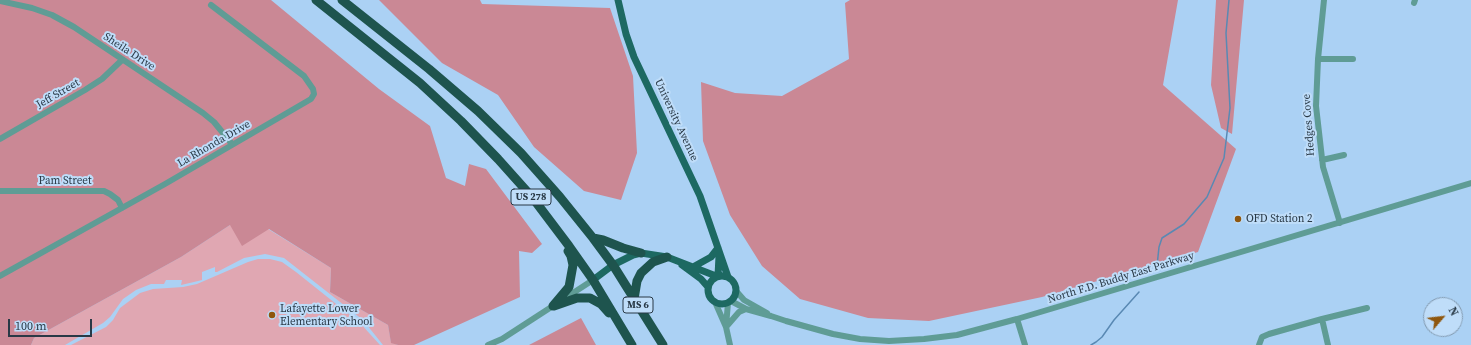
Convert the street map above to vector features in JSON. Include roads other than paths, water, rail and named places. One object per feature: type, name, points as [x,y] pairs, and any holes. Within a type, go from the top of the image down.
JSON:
[{"type":"highway","name":"US 278","points":[[316,0],[420,84],[461,121],[498,159],[532,198],[593,280]]},
{"type":"highway","name":"US 278","points":[[342,0],[429,69],[478,111],[526,159],[560,197],[613,266]]},
{"type":"highway","points":[[348,0],[374,26]]},
{"type":"highway","points":[[552,224],[571,256],[573,265],[569,287],[553,306]]},
{"type":"highway","points":[[593,238],[641,253]]},
{"type":"highway","points":[[634,300],[640,273],[653,262],[667,257]]},
{"type":"highway","name":"MS 6","points":[[613,266],[663,345]]},
{"type":"highway","name":"MS 6","points":[[593,280],[622,326],[632,345]]},
{"type":"highway","points":[[553,306],[577,298],[590,298],[601,304],[622,326]]},
{"type":"main road","name":"University Avenue","points":[[618,0],[626,34],[634,57],[700,196],[728,276]]},
{"type":"main road","name":"University Avenue","points":[[717,276],[718,248]]},
{"type":"main road","points":[[692,267],[711,257],[718,248]]},
{"type":"main road","points":[[593,280],[613,266],[633,255],[641,253],[667,257],[717,276],[728,276],[735,283],[736,292],[730,302],[724,304],[715,302],[709,296],[709,283],[717,276]]},
{"type":"main road","points":[[679,262],[708,287]]},
{"type":"street","name":"Hedges Cove","points":[[1324,0],[1318,59],[1316,106],[1322,160],[1340,223]]},
{"type":"street","name":"Sheila Drive","points":[[0,1],[32,8],[52,15],[74,27],[203,113],[214,122],[232,144]]},
{"type":"street","name":"La Rhonda Drive","points":[[0,276],[122,208],[311,99],[314,94],[313,88],[302,74],[211,4]]},
{"type":"street","points":[[1318,59],[1353,59]]},
{"type":"street","name":"Jeff Street","points":[[0,140],[86,90],[102,79],[122,60]]},
{"type":"street","points":[[1322,160],[1344,155]]},
{"type":"street","name":"North F.D. Buddy East Parkway","points":[[771,316],[833,334],[860,339],[890,341],[957,335],[1017,319],[1471,184]]},
{"type":"street","name":"Pam Street","points":[[0,191],[104,191],[118,200],[122,208]]},
{"type":"street","points":[[488,345],[502,339],[593,280]]},
{"type":"street","points":[[736,292],[744,300],[771,316]]},
{"type":"street","points":[[715,302],[726,328],[730,345]]},
{"type":"street","points":[[726,328],[730,302],[746,309],[771,316]]},
{"type":"street","points":[[1259,345],[1262,338],[1269,334],[1322,318],[1367,308]]},
{"type":"street","points":[[726,328],[739,312],[746,309]]},
{"type":"street","points":[[1322,318],[1328,345]]},
{"type":"street","points":[[1017,319],[1025,345]]},
{"type":"waterway","points":[[1157,266],[1159,247],[1162,238],[1184,224],[1207,197],[1224,158],[1230,108],[1226,33],[1229,0]]},
{"type":"waterway","points":[[1091,345],[1102,337],[1114,320],[1139,292]]},
{"type":"place","name":"OFD Station 2","points":[[1238,219]]},
{"type":"place","name":"Lafayette Lower Elementary School","points":[[272,315]]}]
